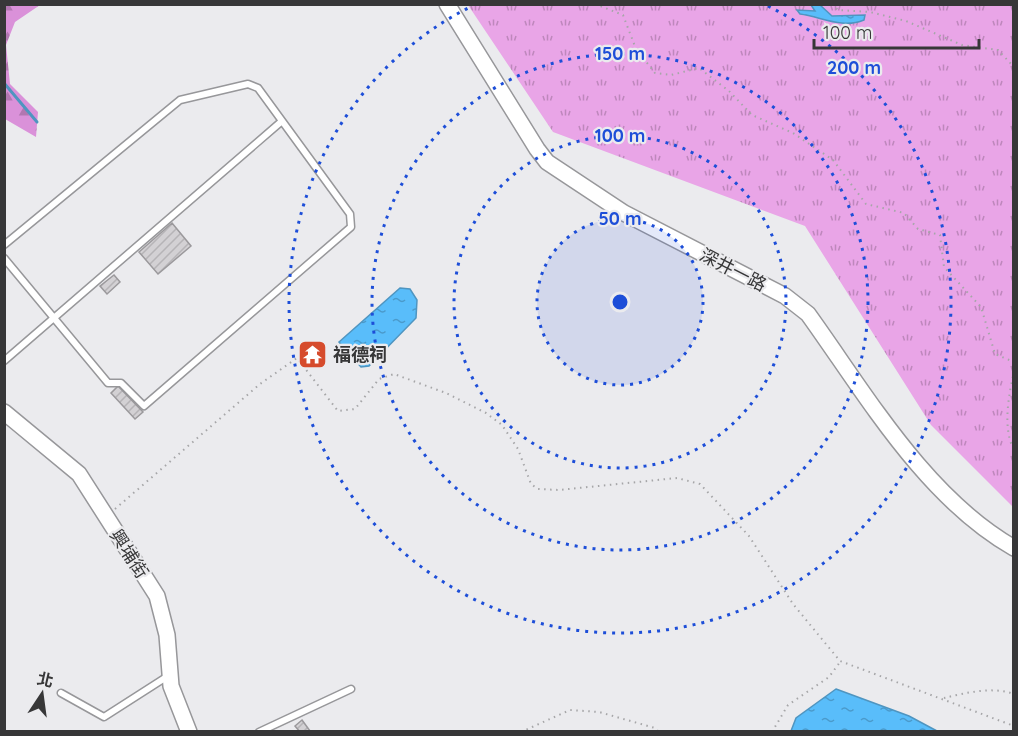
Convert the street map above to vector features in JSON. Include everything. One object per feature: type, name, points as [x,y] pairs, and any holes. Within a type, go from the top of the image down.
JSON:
[{"type":"street","name":"深井一路","points":[[447,4],[537,149],[548,162],[624,213],[785,296],[808,314],[926,475],[986,532],[1014,548]]},
{"type":"street","name":"興埔街","points":[[4,412],[79,474],[157,596],[167,635],[171,686],[189,731]]},
{"type":"lane","points":[[4,244],[180,100],[248,84],[258,88],[350,214],[351,227],[144,406],[122,383],[108,383],[53,320],[4,258]]},
{"type":"lane","points":[[4,361],[282,121]]},
{"type":"lane","points":[[61,693],[104,717],[170,674]]},
{"type":"lane","points":[[259,732],[351,689]]},
{"type":"path","points":[[594,4],[623,15],[636,49],[655,72],[671,75],[699,68],[729,92],[752,115],[793,133],[833,160],[866,204],[904,213],[918,229],[940,236],[944,267],[981,307],[995,354],[1014,362]]},
{"type":"path","points":[[832,4],[838,10],[870,12],[906,21],[962,45],[998,50],[1014,67]]},
{"type":"path","points":[[106,517],[260,384],[297,358],[338,411],[355,409],[379,379],[394,374],[446,393],[486,413],[502,425],[518,449],[531,484],[538,489],[559,490],[677,478],[700,484],[749,536],[793,604],[840,661],[1014,726]]},
{"type":"path","points":[[1014,371],[1008,399],[1008,440],[1014,450]]},
{"type":"path","points":[[772,732],[788,705],[829,677],[840,661]]},
{"type":"path","points":[[944,698],[986,692],[1005,691],[1014,694]]},
{"type":"path","points":[[521,732],[570,710],[599,712],[655,728],[659,732]]},
{"type":"green space","points":[[5,4],[40,5],[15,22],[6,45],[10,84],[38,112],[36,137],[5,119]]},
{"type":"green space","points":[[468,5],[1013,5],[1013,507],[931,425],[805,226],[553,132]]},
{"type":"water","points":[[811,5],[820,5],[832,16],[865,15],[864,20],[840,23],[800,14],[797,10],[815,11]]},
{"type":"water","points":[[400,288],[410,289],[417,300],[416,318],[369,366],[361,367],[339,342]]},
{"type":"water","points":[[836,689],[909,716],[937,731],[791,731],[796,718]]},
{"type":"building","points":[[172,223],[191,246],[158,274],[139,252]]},
{"type":"building","points":[[114,275],[120,282],[107,294],[100,286]]},
{"type":"building","name":"福德祠","points":[[309,346],[319,349],[315,364],[305,361]]},
{"type":"building","points":[[118,386],[143,412],[135,419],[111,393]]},
{"type":"building","points":[[302,720],[309,732],[300,732],[295,726]]},
{"type":"waterway","points":[[4,83],[37,122]]},
{"type":"place","name":"福德祠","points":[[312,355]]}]
